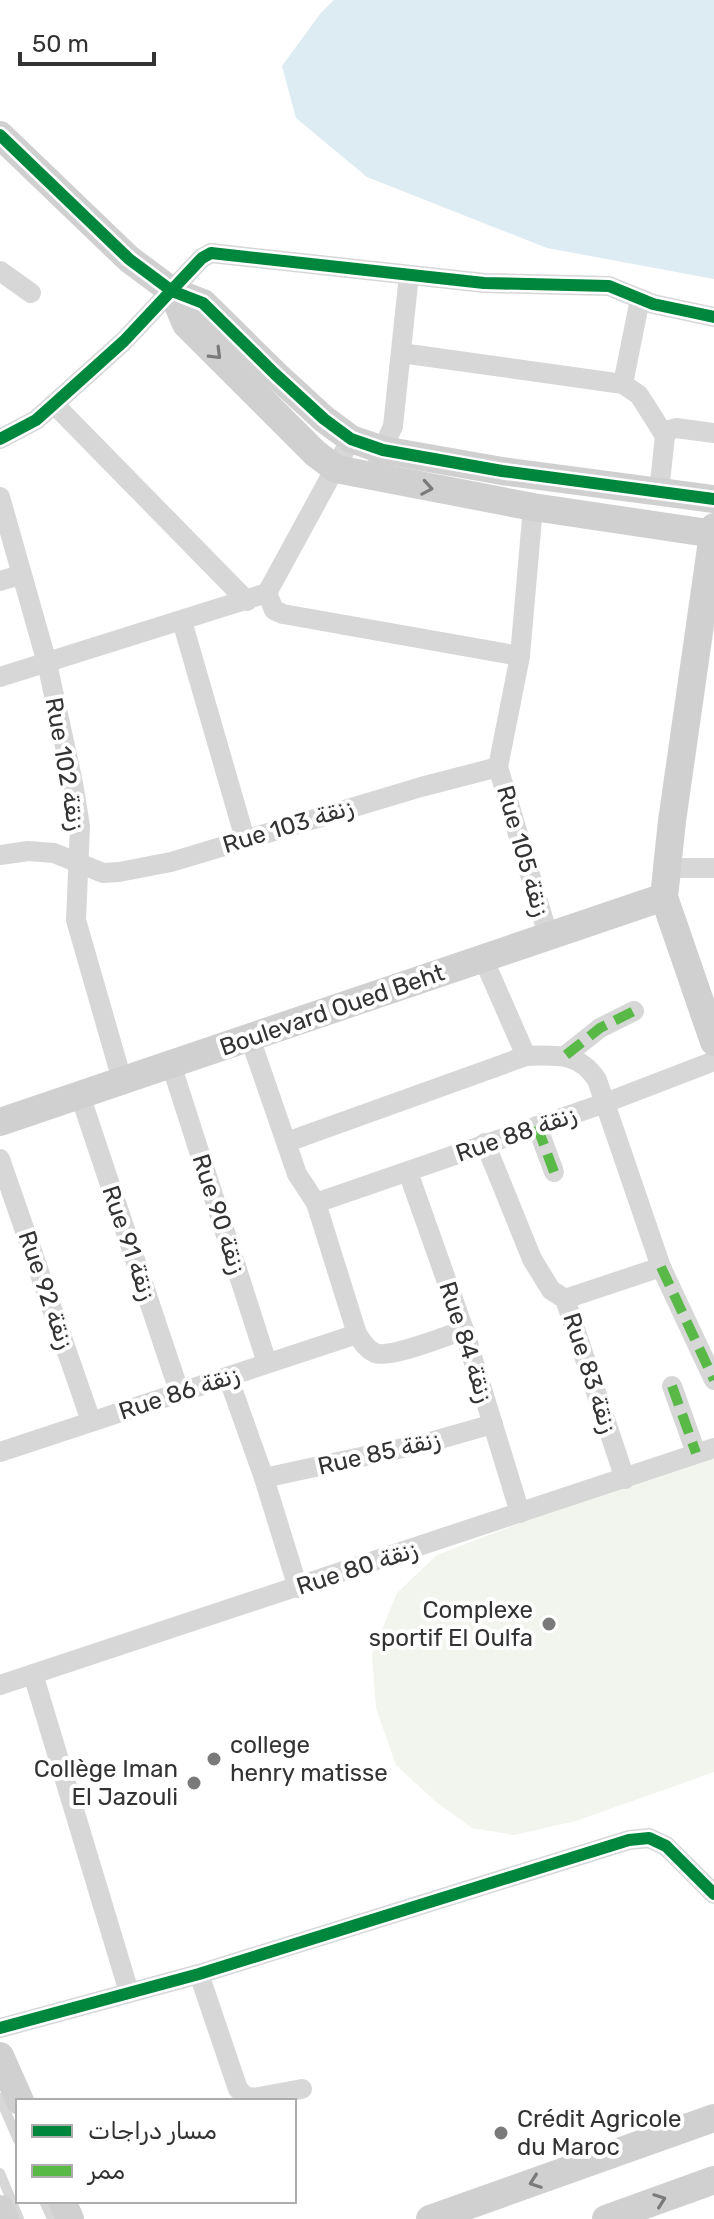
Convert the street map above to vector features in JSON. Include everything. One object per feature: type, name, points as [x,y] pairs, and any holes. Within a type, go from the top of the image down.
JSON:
[{"type":"street","points":[[0,135],[129,259],[172,291],[203,303],[324,419],[351,439],[383,450],[502,471],[714,499]]},
{"type":"street","points":[[0,439],[36,420],[124,341],[202,258],[211,253],[484,283],[609,286],[640,299],[714,317]]},
{"type":"street","points":[[0,271],[31,293]]},
{"type":"street","points":[[369,478],[393,426],[409,275]]},
{"type":"street","points":[[172,291],[186,324],[315,453],[336,469],[369,478],[533,507],[714,534]]},
{"type":"street","points":[[623,384],[640,299]]},
{"type":"street","points":[[401,353],[623,384],[639,395],[665,436]]},
{"type":"street","points":[[54,404],[247,601]]},
{"type":"street","points":[[659,492],[665,436],[669,430],[676,428],[714,433]]},
{"type":"street","points":[[0,677],[267,593],[351,439]]},
{"type":"street","name":"Rue 102 زنقة","points":[[0,497],[47,663],[73,783],[80,826],[76,920],[122,1080]]},
{"type":"street","points":[[498,767],[520,656],[533,507]]},
{"type":"street","points":[[714,527],[664,897],[714,1042]]},
{"type":"street","points":[[0,581],[20,575]]},
{"type":"street","points":[[267,593],[274,610],[283,614],[520,656]]},
{"type":"street","points":[[182,621],[245,839]]},
{"type":"street","name":"Rue 103 زنقة","points":[[0,855],[28,851],[54,853],[103,873],[119,872],[171,862],[498,767]]},
{"type":"street","name":"Rue 105 زنقة","points":[[498,767],[548,935]]},
{"type":"street","points":[[666,868],[714,868]]},
{"type":"street","name":"Boulevard Oued Beht","points":[[0,1122],[664,897]]},
{"type":"street","points":[[483,958],[526,1056]]},
{"type":"street","points":[[566,1055],[600,1028],[634,1011]]},
{"type":"street","points":[[250,1038],[297,1174],[316,1203],[357,1334],[367,1348],[377,1354],[464,1330]]},
{"type":"street","points":[[287,1142],[526,1056],[566,1055],[592,1072],[661,1267],[714,1380]]},
{"type":"street","name":"Rue 88 زنقة","points":[[316,1203],[605,1103],[714,1061]]},
{"type":"street","name":"Rue 90 زنقة","points":[[171,1064],[267,1363]]},
{"type":"street","name":"Rue 91 زنقة","points":[[80,1095],[179,1391]]},
{"type":"street","points":[[537,1126],[554,1172]]},
{"type":"street","name":"Rue 83 زنقة","points":[[485,1143],[532,1259],[551,1290],[565,1299],[625,1479]]},
{"type":"street","name":"Rue 92 زنقة","points":[[0,1159],[91,1421]]},
{"type":"street","name":"Rue 84 زنقة","points":[[408,1172],[464,1330],[520,1513]]},
{"type":"street","points":[[565,1299],[661,1267]]},
{"type":"street","name":"Rue 86 زنقة","points":[[1,1448],[357,1334]]},
{"type":"street","points":[[228,1377],[298,1588]]},
{"type":"street","points":[[672,1386],[705,1451]]},
{"type":"street","name":"Rue 85 زنقة","points":[[264,1478],[426,1443],[493,1424]]},
{"type":"street","name":"Rue 80 زنقة","points":[[0,1685],[705,1451]]},
{"type":"street","points":[[33,1674],[129,1992]]},
{"type":"street","points":[[0,2028],[199,1974],[629,1840],[649,1838],[666,1846],[714,1894]]},
{"type":"street","points":[[199,1974],[238,2089],[245,2096],[253,2098],[302,2089]]},
{"type":"street","points":[[0,2056],[19,2099]]},
{"type":"street","points":[[430,2219],[714,2118]]},
{"type":"street","points":[[606,2219],[714,2180]]},
{"type":"street","points":[[0,2209],[5,2219]]},
{"type":"lane","points":[[0,2098],[16,2135]]},
{"type":"lane","points":[[0,2173],[19,2219]]},
{"type":"shaded area","points":[[334,0],[714,0],[714,279],[547,248],[367,177],[296,118],[282,66]]},
{"type":"shaded area","name":"Complexe sportif El Oulfa","points":[[714,1449],[714,1772],[576,1821],[514,1835],[472,1828],[435,1801],[396,1765],[376,1708],[372,1654],[397,1593],[437,1555]]},
{"type":"marked path","points":[[566,1055],[600,1028],[634,1011]]},
{"type":"marked path","points":[[537,1126],[554,1172]]},
{"type":"marked path","points":[[661,1267],[714,1380]]},
{"type":"marked path","points":[[672,1386],[696,1453]]},
{"type":"cycle path","points":[[0,135],[129,259],[172,291],[203,303],[275,374],[351,439],[383,450],[502,471],[714,499]]},
{"type":"cycle path","points":[[0,439],[36,420],[124,341],[202,258],[211,253],[484,283],[609,286],[653,304],[714,317]]},
{"type":"cycle path","points":[[0,2028],[199,1974],[629,1840],[649,1838],[666,1846],[714,1894]]},
{"type":"place","name":"Complexe sportif El Oulfa","points":[[549,1624]]},
{"type":"place","name":"college henry matisse","points":[[214,1759]]},
{"type":"place","name":"Collège Iman El Jazouli","points":[[194,1783]]},
{"type":"place","name":"Crédit Agricole du Maroc","points":[[501,2133]]}]
